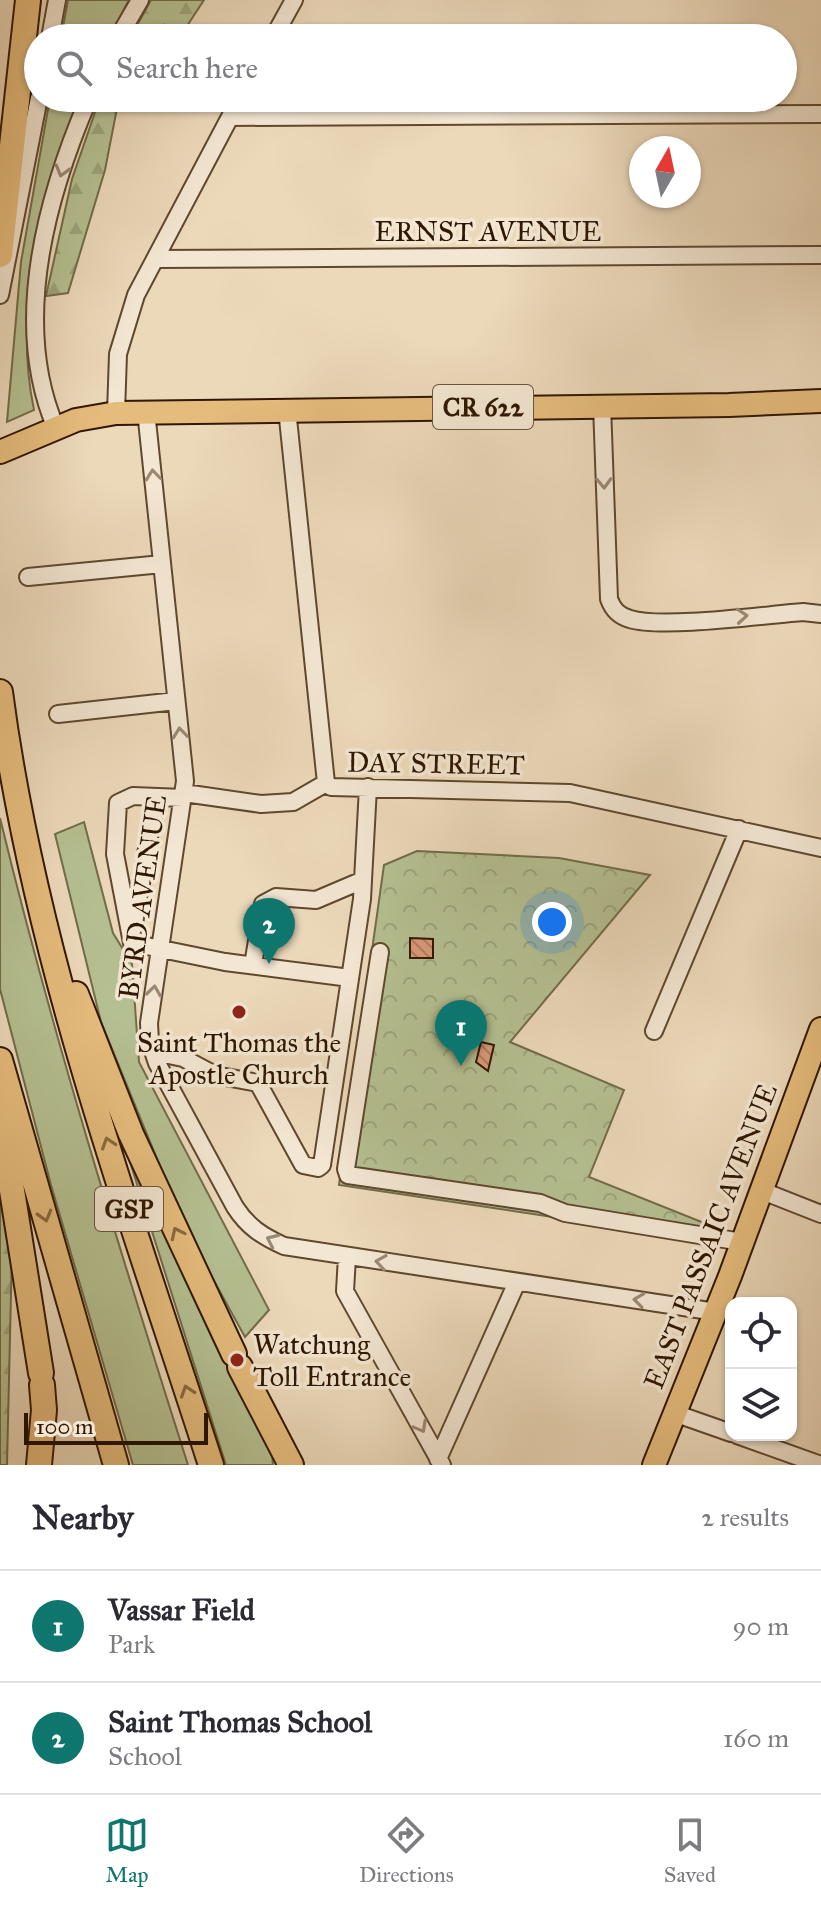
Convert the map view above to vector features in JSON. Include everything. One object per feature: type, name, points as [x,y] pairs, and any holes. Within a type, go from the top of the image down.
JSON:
[{"type":"highway","points":[[25,24],[28,0]]},
{"type":"highway","points":[[0,255],[24,36]]},
{"type":"highway","name":"GSP","points":[[0,692],[28,864],[74,1038],[211,1465]]},
{"type":"highway","points":[[28,864],[131,1134],[237,1360],[291,1465]]},
{"type":"highway","points":[[0,1060],[116,1465]]},
{"type":"highway","points":[[0,1115],[42,1379],[39,1465]]},
{"type":"main road","name":"CR 622","points":[[3,451],[56,428],[116,413],[146,411],[821,401]]},
{"type":"main road","name":"EAST PASSAIC AVENUE","points":[[654,1465],[716,1312],[821,1029]]},
{"type":"street","points":[[53,24],[57,0]]},
{"type":"street","points":[[126,24],[140,0]]},
{"type":"street","points":[[281,24],[294,0]]},
{"type":"street","points":[[0,295],[36,112]]},
{"type":"street","points":[[56,428],[37,372],[36,312],[55,196],[84,112]]},
{"type":"street","points":[[116,413],[115,381],[126,323],[155,259],[233,112]]},
{"type":"street","points":[[230,117],[821,114]]},
{"type":"street","name":"ERNST AVENUE","points":[[155,259],[821,255]]},
{"type":"street","points":[[602,405],[609,599],[612,608],[621,616],[647,623],[821,614]]},
{"type":"street","name":"DAY STREET","points":[[287,409],[326,783],[331,787],[570,793],[821,848]]},
{"type":"street","name":"BYRD AVENUE","points":[[146,411],[183,796],[149,1023],[154,1052],[245,1223],[284,1246],[716,1312]]},
{"type":"street","points":[[28,577],[162,564]]},
{"type":"street","points":[[58,714],[176,701]]},
{"type":"street","points":[[326,783],[293,802],[261,804],[183,796],[126,797],[118,803],[115,854],[131,938],[135,945],[350,978]]},
{"type":"street","points":[[154,1052],[183,1058],[215,1075],[258,1083],[303,1165],[318,1168],[322,1165],[363,880],[368,787]]},
{"type":"street","points":[[131,938],[156,797]]},
{"type":"street","points":[[654,1031],[739,829]]},
{"type":"street","points":[[144,864],[173,869]]},
{"type":"street","points":[[253,965],[263,904],[276,897],[316,900],[363,880]]},
{"type":"street","points":[[380,952],[346,1169],[348,1175],[540,1203],[565,1213],[742,1242]]},
{"type":"street","points":[[760,1190],[821,1214]]},
{"type":"street","points":[[347,1257],[345,1291],[440,1462]]},
{"type":"street","points":[[440,1462],[517,1282]]},
{"type":"street","points":[[674,1413],[725,1431]]},
{"type":"street","points":[[754,1441],[821,1465]]},
{"type":"green space","points":[[68,0],[129,0],[116,24],[64,24]]},
{"type":"green space","points":[[151,0],[204,0],[188,24],[138,24]]},
{"type":"green space","points":[[48,112],[74,112],[43,213],[29,291],[28,371],[34,410],[7,422],[21,262]]},
{"type":"green space","points":[[95,112],[116,112],[105,170],[68,293],[46,296],[72,179]]},
{"type":"green space","points":[[0,818],[65,1063],[188,1465],[133,1465],[51,1185],[0,989]]},
{"type":"green space","points":[[84,822],[113,933],[132,964],[139,1062],[269,1310],[245,1337],[186,1230],[101,1022],[55,834]]},
{"type":"green space","points":[[417,851],[559,858],[650,875],[510,1042],[624,1090],[589,1177],[729,1233],[566,1219],[339,1185],[384,865]]},
{"type":"green space","points":[[0,1157],[13,1208],[7,1465],[0,1465]]},
{"type":"green space","points":[[130,1162],[271,1443],[273,1465],[226,1465]]},
{"type":"building","points":[[410,938],[433,939],[433,958],[410,958]]},
{"type":"building","points":[[481,1042],[494,1045],[488,1071],[476,1062]]},
{"type":"place","name":"Saint Thomas School","points":[[269,964]]},
{"type":"place","name":"Saint Thomas the Apostle Church","points":[[239,1012]]},
{"type":"place","name":"Vassar Field","points":[[461,1066]]},
{"type":"place","name":"Watchung Toll Entrance","points":[[237,1360]]}]
